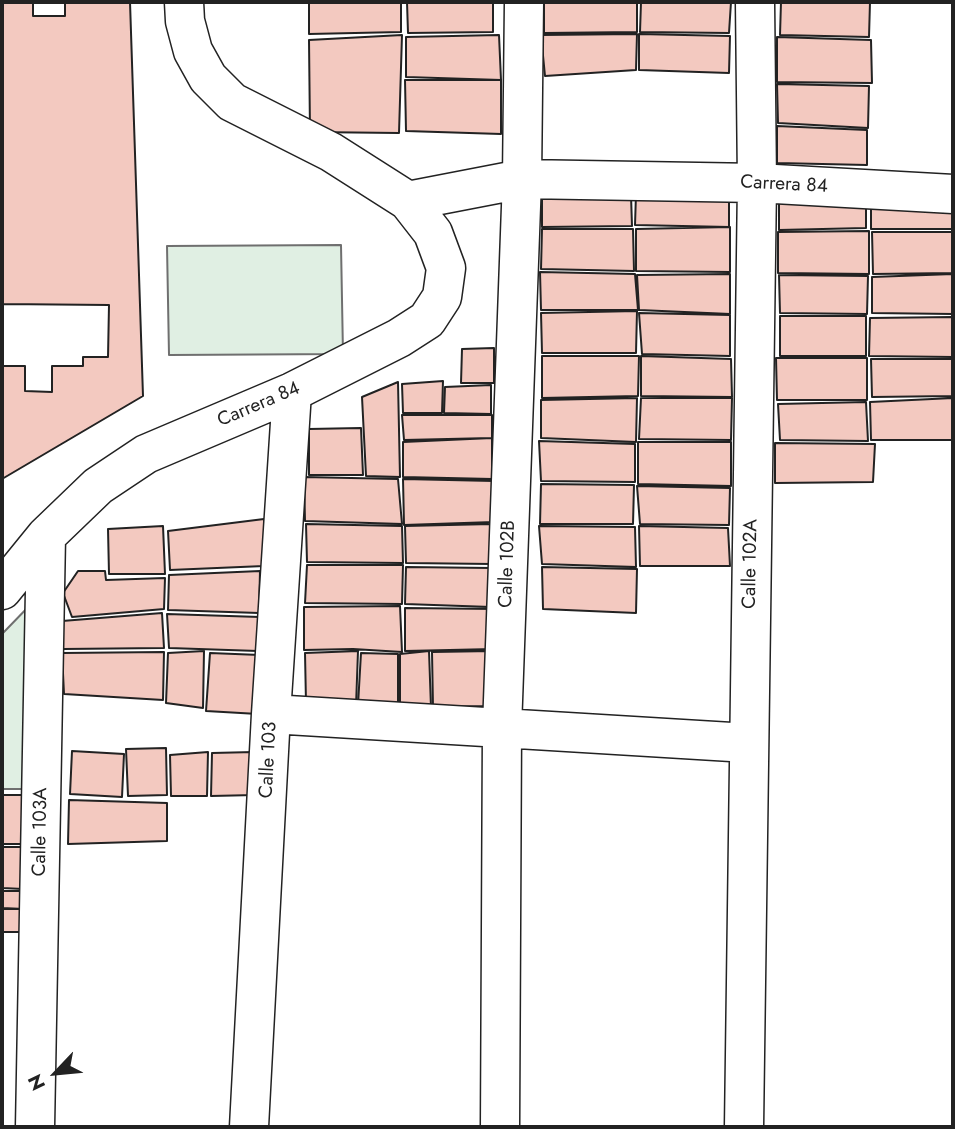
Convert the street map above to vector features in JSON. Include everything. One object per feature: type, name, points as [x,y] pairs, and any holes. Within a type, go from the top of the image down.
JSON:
[{"type":"street","name":"Carrera 84","points":[[2,590],[46,536],[98,486],[146,454],[292,392],[399,338],[427,320],[442,298],[446,268],[433,233],[408,201],[331,152],[232,102],[208,78],[193,51],[185,21],[184,2]]},
{"type":"street","name":"Calle 102B","points":[[500,1127],[502,728],[522,179],[524,2]]},
{"type":"street","name":"Calle 102A","points":[[744,1127],[757,183],[755,2]]},
{"type":"street","name":"Carrera 84","points":[[408,201],[522,179],[757,183],[953,194]]},
{"type":"street","name":"Calle 103","points":[[249,1127],[271,714],[292,392]]},
{"type":"street","name":"Calle 103A","points":[[35,1127],[46,536]]},
{"type":"street","points":[[271,714],[748,743]]},
{"type":"green space","points":[[341,245],[343,354],[169,355],[167,246]]},
{"type":"green space","points":[[35,600],[31,789],[2,789],[2,634]]},
{"type":"building","points":[[2,2],[130,2],[143,396],[2,479]]},
{"type":"building","points":[[33,2],[65,2],[65,16],[33,16]]},
{"type":"building","points":[[309,2],[401,2],[401,32],[309,34]]},
{"type":"building","points":[[407,2],[493,2],[493,32],[408,33]]},
{"type":"building","points":[[544,2],[637,2],[637,32],[544,33]]},
{"type":"building","points":[[641,2],[731,2],[729,33],[640,32]]},
{"type":"building","points":[[781,2],[870,2],[869,37],[780,35]]},
{"type":"building","points":[[637,34],[636,70],[545,76],[541,35]]},
{"type":"building","points":[[639,34],[730,36],[729,73],[639,70]]},
{"type":"building","points":[[402,35],[399,133],[310,132],[309,40]]},
{"type":"building","points":[[499,35],[501,80],[406,77],[406,37]]},
{"type":"building","points":[[777,37],[871,40],[872,83],[777,82]]},
{"type":"building","points":[[405,80],[501,80],[501,134],[406,131]]},
{"type":"building","points":[[777,84],[869,86],[868,128],[778,123]]},
{"type":"building","points":[[777,126],[867,130],[867,165],[777,163]]},
{"type":"building","points":[[636,194],[729,197],[729,227],[635,225]]},
{"type":"building","points":[[542,195],[631,195],[632,226],[542,227]]},
{"type":"building","points":[[871,196],[953,197],[953,229],[871,229]]},
{"type":"building","points":[[866,198],[866,228],[779,230],[779,199]]},
{"type":"building","points":[[730,227],[730,272],[636,271],[636,229]]},
{"type":"building","points":[[542,229],[633,229],[634,271],[541,269]]},
{"type":"building","points":[[869,231],[869,274],[778,273],[778,232]]},
{"type":"building","points":[[872,232],[953,232],[953,273],[873,274]]},
{"type":"building","points":[[540,272],[635,274],[638,310],[541,310]]},
{"type":"building","points":[[730,274],[730,314],[639,310],[637,275]]},
{"type":"building","points":[[953,274],[953,314],[872,313],[872,277]]},
{"type":"building","points":[[779,275],[868,276],[867,314],[780,313]]},
{"type":"building","points":[[2,304],[109,305],[108,357],[83,357],[83,366],[52,366],[52,392],[25,391],[25,366],[2,366]]},
{"type":"building","points":[[637,311],[636,353],[542,353],[541,313]]},
{"type":"building","points":[[639,313],[730,315],[730,356],[642,354]]},
{"type":"building","points":[[780,316],[866,316],[866,356],[780,356]]},
{"type":"building","points":[[953,317],[953,357],[869,356],[870,318]]},
{"type":"building","points":[[494,348],[494,383],[461,383],[462,349]]},
{"type":"building","points":[[542,356],[639,356],[638,396],[542,398]]},
{"type":"building","points":[[641,356],[731,359],[732,397],[641,396]]},
{"type":"building","points":[[776,358],[867,358],[867,400],[777,400]]},
{"type":"building","points":[[871,359],[953,359],[953,396],[872,397]]},
{"type":"building","points":[[443,381],[442,413],[403,413],[402,384]]},
{"type":"building","points":[[398,382],[400,477],[366,476],[362,397]]},
{"type":"building","points":[[491,385],[491,414],[444,413],[445,387]]},
{"type":"building","points":[[637,398],[636,442],[541,438],[541,400]]},
{"type":"building","points":[[641,398],[732,398],[731,440],[639,439]]},
{"type":"building","points":[[953,398],[953,440],[871,440],[870,402]]},
{"type":"building","points":[[866,402],[868,441],[780,440],[778,404]]},
{"type":"building","points":[[402,415],[492,415],[492,438],[404,440]]},
{"type":"building","points":[[361,428],[363,475],[309,475],[309,429]]},
{"type":"building","points":[[492,438],[492,479],[403,477],[403,442]]},
{"type":"building","points":[[539,441],[635,444],[635,482],[541,481]]},
{"type":"building","points":[[638,442],[731,442],[731,486],[638,484]]},
{"type":"building","points":[[775,443],[875,444],[873,482],[775,483]]},
{"type":"building","points":[[304,477],[398,479],[402,524],[305,521]]},
{"type":"building","points":[[403,479],[494,481],[494,522],[404,525]]},
{"type":"building","points":[[541,484],[634,485],[633,524],[540,524]]},
{"type":"building","points":[[637,486],[730,488],[729,525],[640,524]]},
{"type":"building","points":[[264,519],[264,566],[170,570],[168,531]]},
{"type":"building","points":[[306,524],[402,526],[403,563],[307,562]]},
{"type":"building","points":[[492,524],[492,564],[406,563],[405,526]]},
{"type":"building","points":[[163,526],[165,574],[109,574],[108,529]]},
{"type":"building","points":[[539,526],[635,527],[636,567],[542,564]]},
{"type":"building","points":[[639,526],[728,528],[730,566],[640,566]]},
{"type":"building","points":[[307,565],[403,565],[402,604],[305,603]]},
{"type":"building","points":[[406,567],[492,568],[491,607],[405,604]]},
{"type":"building","points":[[542,567],[637,569],[636,613],[543,609]]},
{"type":"building","points":[[78,571],[105,571],[106,580],[165,578],[164,609],[72,617],[63,593]]},
{"type":"building","points":[[260,571],[259,613],[168,610],[169,575]]},
{"type":"building","points":[[400,606],[402,652],[304,650],[304,607]]},
{"type":"building","points":[[405,608],[496,609],[494,649],[405,651]]},
{"type":"building","points":[[162,613],[164,648],[63,649],[62,621]]},
{"type":"building","points":[[167,614],[260,617],[258,651],[169,648]]},
{"type":"building","points":[[204,651],[203,708],[166,703],[168,653]]},
{"type":"building","points":[[358,651],[356,706],[306,703],[305,653]]},
{"type":"building","points":[[429,651],[431,708],[400,706],[400,654]]},
{"type":"building","points":[[493,651],[492,706],[433,707],[432,652]]},
{"type":"building","points":[[164,652],[163,700],[64,694],[62,653]]},
{"type":"building","points":[[210,653],[260,655],[258,714],[206,711]]},
{"type":"building","points":[[361,653],[398,654],[398,706],[358,705]]},
{"type":"building","points":[[166,748],[167,795],[128,796],[126,749]]},
{"type":"building","points":[[72,751],[124,754],[122,797],[70,794]]},
{"type":"building","points":[[208,752],[207,796],[171,796],[170,755]]},
{"type":"building","points":[[254,752],[255,795],[211,796],[212,753]]},
{"type":"building","points":[[2,795],[24,795],[25,844],[2,844]]},
{"type":"building","points":[[69,800],[167,803],[167,841],[68,844]]},
{"type":"building","points":[[2,847],[23,847],[23,889],[2,888]]},
{"type":"building","points":[[2,891],[24,891],[24,909],[2,908]]},
{"type":"building","points":[[2,909],[24,909],[23,932],[2,932]]}]
